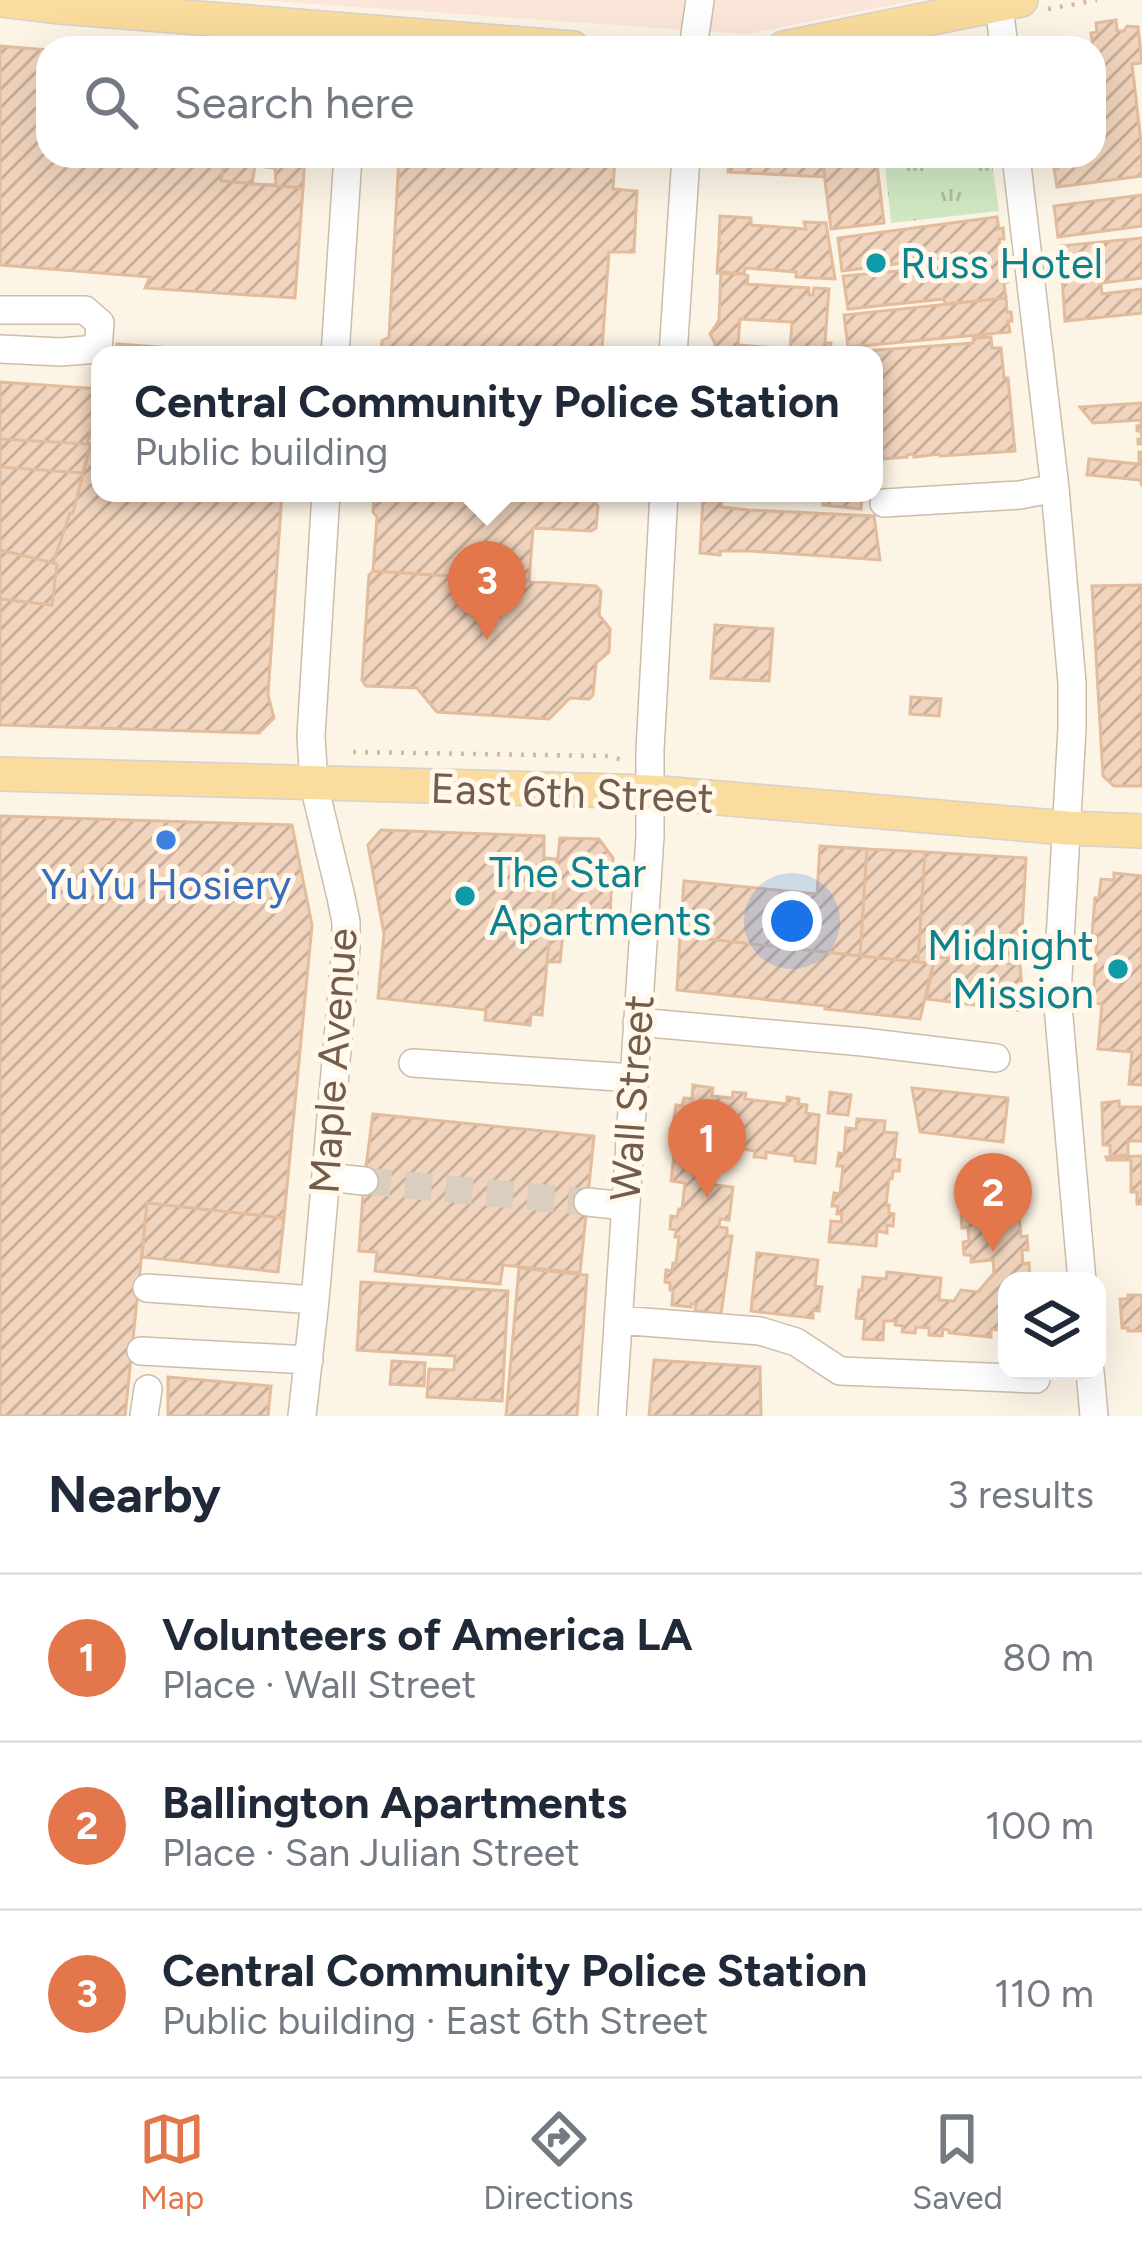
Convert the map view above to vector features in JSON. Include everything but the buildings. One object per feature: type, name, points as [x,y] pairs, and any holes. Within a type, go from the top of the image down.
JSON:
[{"type":"main road","points":[[1,0],[320,36]]},
{"type":"main road","points":[[849,36],[1018,5]]},
{"type":"main road","name":"East 6th Street","points":[[0,774],[650,792],[1142,831]]},
{"type":"street","points":[[695,36],[700,0]]},
{"type":"street","points":[[1008,36],[1018,5]]},
{"type":"street","points":[[336,346],[347,168]]},
{"type":"street","points":[[674,346],[685,168]]},
{"type":"street","points":[[1017,168],[1055,488],[1072,683],[1057,994],[1081,1272]]},
{"type":"street","points":[[0,310],[85,310],[100,323],[98,346]]},
{"type":"street","points":[[0,349],[91,350]]},
{"type":"street","points":[[884,503],[1020,495],[1055,488]]},
{"type":"street","name":"Maple Avenue","points":[[302,1416],[327,1177],[346,922],[314,784],[311,736],[325,502]]},
{"type":"street","name":"Wall Street","points":[[612,1416],[650,836],[664,502]]},
{"type":"street","points":[[637,1022],[996,1058]]},
{"type":"street","points":[[413,1063],[633,1078]]},
{"type":"street","points":[[327,1177],[364,1181]]},
{"type":"street","points":[[588,1202],[625,1205]]},
{"type":"street","points":[[147,1288],[316,1300]]},
{"type":"street","points":[[618,1320],[760,1331],[796,1342],[839,1371],[998,1377]]},
{"type":"street","points":[[142,1351],[310,1360]]},
{"type":"street","points":[[1091,1380],[1094,1416]]},
{"type":"path","points":[[1018,5],[1097,0]]},
{"type":"path","points":[[361,752],[607,757]]},
{"type":"shaded area","points":[[258,0],[917,0],[747,34]]},
{"type":"green space","points":[[885,168],[993,168],[999,211],[891,223]]},
{"type":"tunnel","points":[[364,1181],[588,1202]]},
{"type":"place","name":"Russ Hotel","points":[[876,263]]},
{"type":"place","name":"Central Community Police Station","points":[[487,640]]},
{"type":"place","name":"YuYu Hosiery","points":[[166,840]]},
{"type":"place","name":"The Star Apartments","points":[[465,896]]},
{"type":"place","name":"Midnight Mission","points":[[1118,969]]},
{"type":"place","name":"Volunteers of America LA","points":[[707,1198]]},
{"type":"place","name":"Ballington Apartments","points":[[993,1252]]}]
